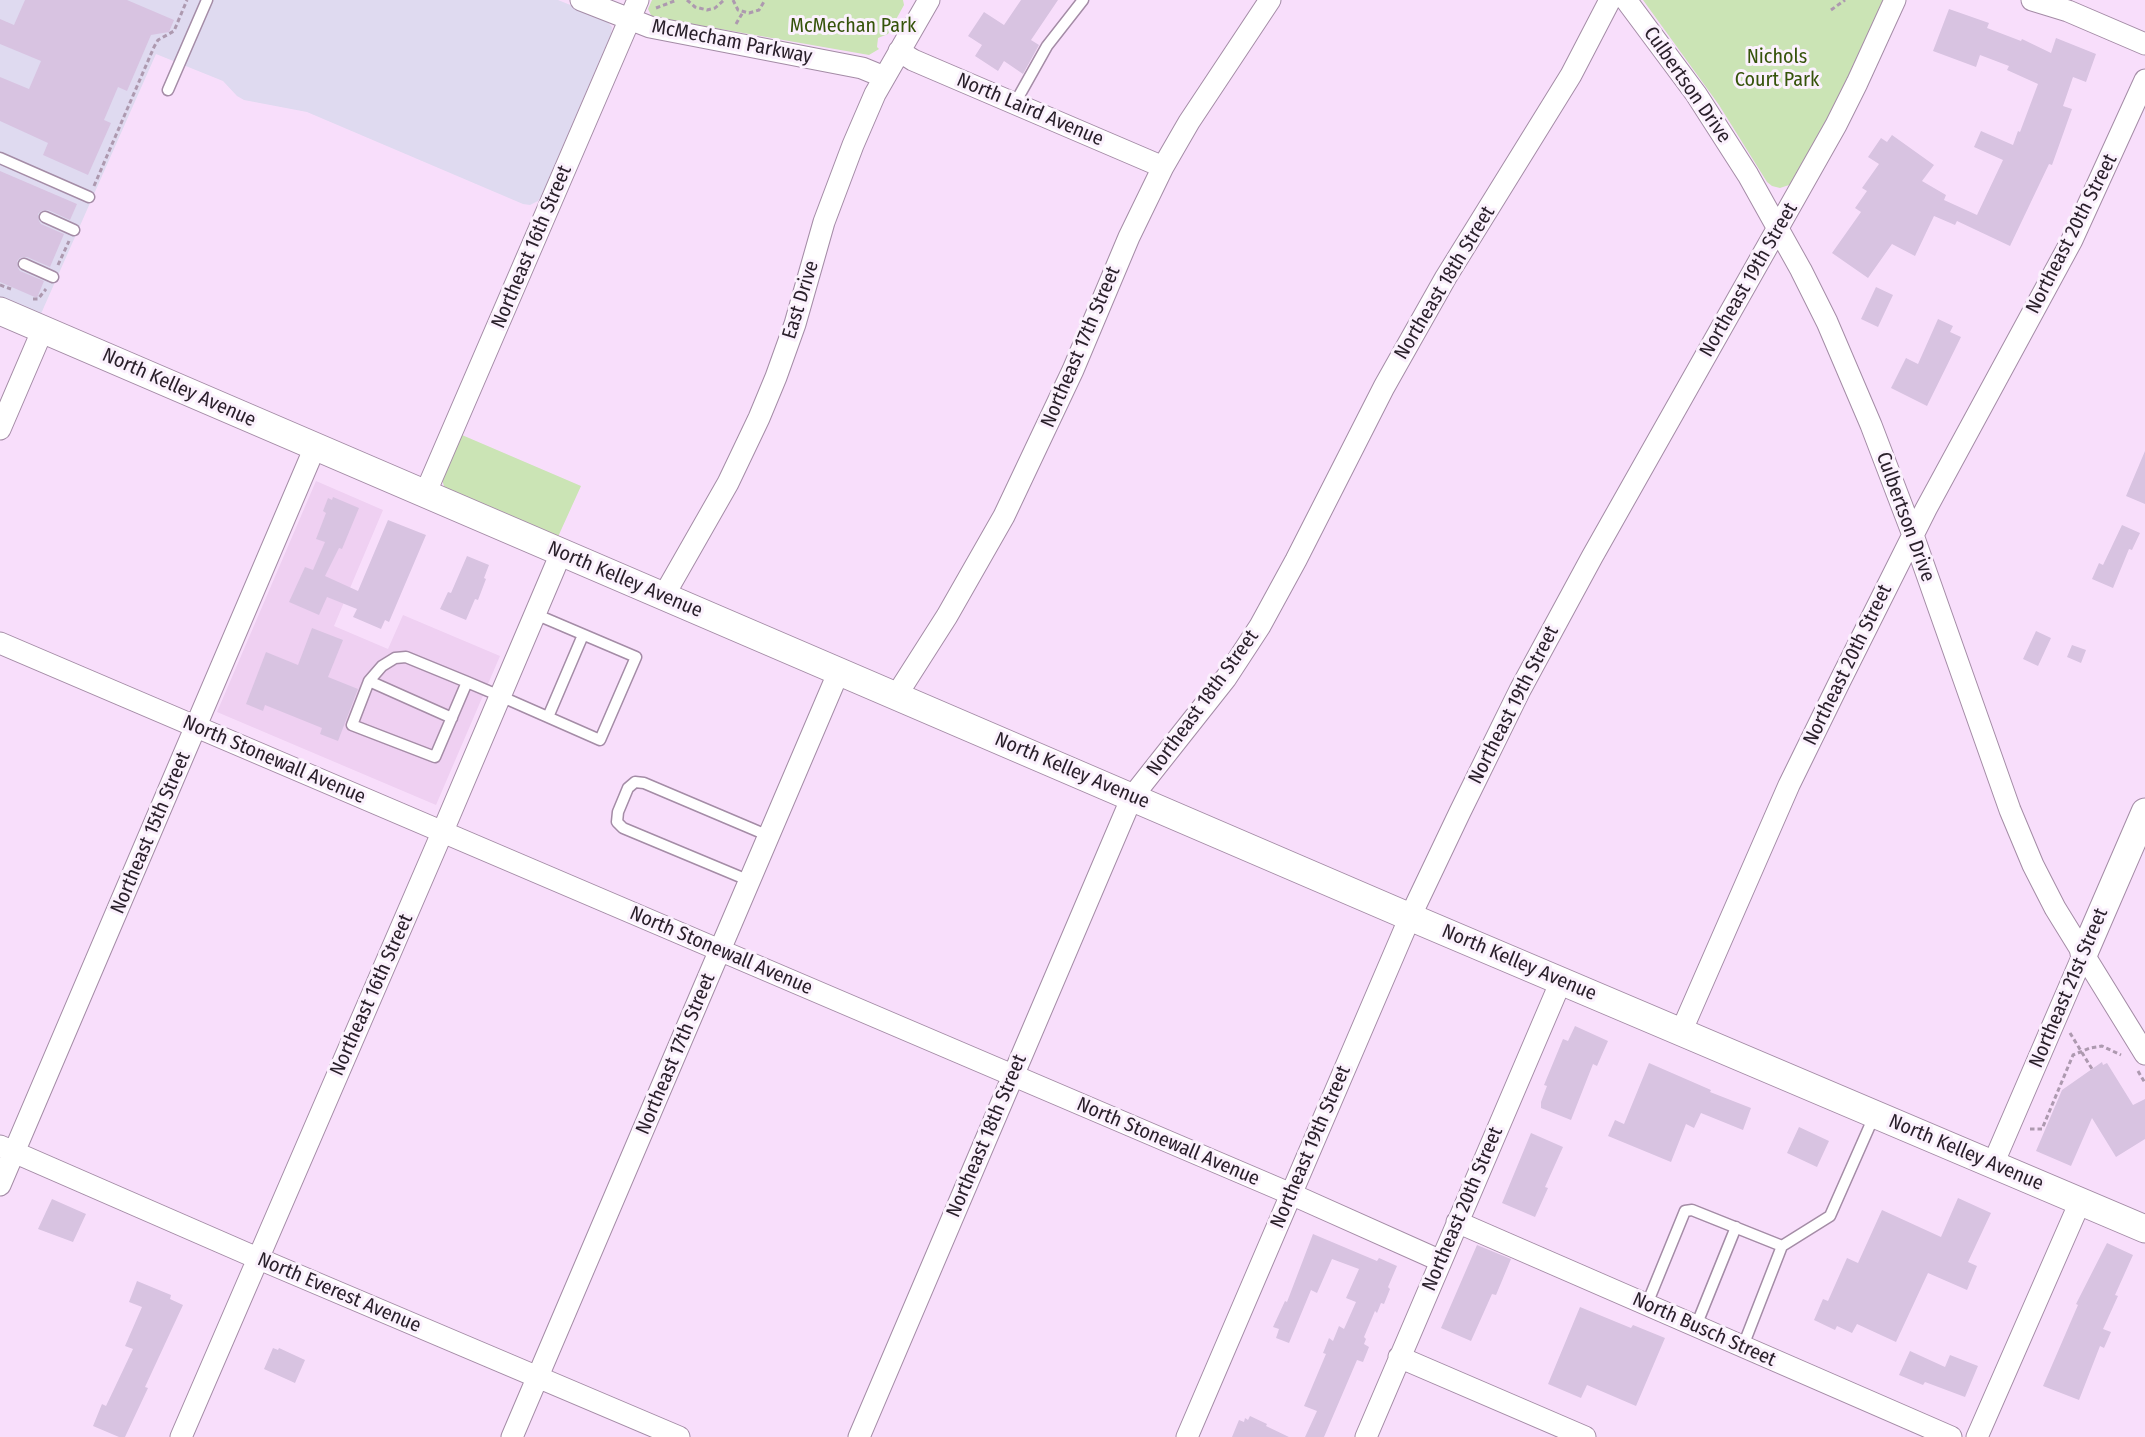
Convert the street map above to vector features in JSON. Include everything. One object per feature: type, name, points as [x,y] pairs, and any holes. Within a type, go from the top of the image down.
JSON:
[{"type":"street","name":"McMecham Parkway","points":[[581,0],[661,30],[862,68],[884,77]]},
{"type":"street","name":"Northeast 16th Street","points":[[425,494],[638,0]]},
{"type":"street","name":"East Drive","points":[[663,597],[728,483],[759,418],[795,324],[813,257],[839,179],[866,113],[884,77],[929,0]]},
{"type":"street","name":"Northeast 17th Street","points":[[896,696],[947,616],[1004,516],[1073,370],[1129,237],[1163,166],[1189,122],[1270,0]]},
{"type":"street","name":"Northeast 18th Street","points":[[859,1437],[1132,797],[1226,678],[1260,626],[1384,387],[1446,277],[1556,102],[1610,0]]},
{"type":"street","name":"Culbertson Drive","points":[[1626,0],[1696,94],[1748,175],[1806,281],[1847,367],[1913,535],[2010,810],[2033,865],[2055,908],[2084,953],[2135,1059]]},
{"type":"street","name":"Northeast 19th Street","points":[[1187,1437],[1410,917],[1520,690],[1857,83],[1895,0]]},
{"type":"street","points":[[2032,0],[2068,11],[2145,44]]},
{"type":"street","name":"North Laird Avenue","points":[[899,51],[913,60],[1163,166]]},
{"type":"street","name":"Northeast 20th Street","points":[[1680,1032],[1789,785],[1913,535],[2072,240],[2145,81]]},
{"type":"street","name":"North Kelley Avenue","points":[[9,301],[43,329],[663,597],[2145,1230]]},
{"type":"street","points":[[0,429],[43,329]]},
{"type":"street","name":"Northeast 15th Street","points":[[0,1185],[7,1149],[196,727],[315,447]]},
{"type":"street","name":"Northeast 16th Street","points":[[182,1437],[561,553]]},
{"type":"street","name":"North Stonewall Avenue","points":[[0,643],[1290,1194],[1441,1261]]},
{"type":"street","name":"Northeast 17th Street","points":[[512,1437],[839,671]]},
{"type":"street","name":"Northeast 21st Street","points":[[1994,1164],[2145,812]]},
{"type":"street","name":"Northeast 20th Street","points":[[1366,1437],[1561,981]]},
{"type":"street","name":"North Everest Avenue","points":[[7,1149],[679,1437]]},
{"type":"street","points":[[1977,1437],[2080,1202]]},
{"type":"street","name":"North Busch Street","points":[[1457,1222],[1951,1437]]},
{"type":"street","points":[[1399,1358],[1585,1437]]},
{"type":"lane","points":[[168,90],[207,0]]},
{"type":"lane","points":[[1015,103],[1047,46],[1083,0]]},
{"type":"lane","points":[[0,158],[89,197]]},
{"type":"lane","points":[[45,217],[74,230]]},
{"type":"lane","points":[[24,264],[51,280]]},
{"type":"lane","points":[[467,682],[435,757],[352,724],[369,681],[382,666],[394,658],[406,657],[467,682],[500,696],[600,740],[636,657],[535,614]]},
{"type":"lane","points":[[548,717],[583,634]]},
{"type":"lane","points":[[369,681],[452,718]]},
{"type":"lane","points":[[750,881],[623,828],[617,822],[618,812],[628,788],[635,782],[644,783],[769,836]]},
{"type":"lane","points":[[1743,1346],[1782,1246],[1830,1216],[1875,1114]]},
{"type":"lane","points":[[1647,1304],[1685,1211],[1692,1210],[1782,1246]]},
{"type":"lane","points":[[1696,1326],[1736,1227]]},
{"type":"path","points":[[94,186],[154,47],[158,40],[174,31],[187,0]]},
{"type":"path","points":[[687,0],[694,7],[707,10],[715,8],[724,0]]},
{"type":"path","points":[[733,0],[738,10],[748,13],[759,10],[765,0]]},
{"type":"path","points":[[1831,10],[1845,0]]},
{"type":"path","points":[[154,47],[160,49]]},
{"type":"path","points":[[140,79],[146,81]]},
{"type":"path","points":[[26,296],[34,300],[39,299],[51,280]]},
{"type":"path","points":[[0,285],[9,301]]},
{"type":"path","points":[[2065,1024],[2092,1069]]},
{"type":"path","points":[[2030,1129],[2043,1129],[2073,1055],[2090,1048],[2102,1046],[2135,1059],[2145,1083]]},
{"type":"shaded area","points":[[0,0],[558,0],[605,19],[612,27],[542,194],[538,201],[530,205],[307,112],[244,100],[223,81],[156,54],[40,316],[0,299]]},
{"type":"shaded area","points":[[316,481],[383,510],[334,626],[388,649],[403,615],[500,656],[436,805],[217,712]]},
{"type":"green space","name":"McMechan Park","points":[[652,0],[903,0],[904,5],[888,34],[878,38],[877,47],[879,49],[869,55],[652,17],[648,9]]},
{"type":"green space","name":"Nichols Court Park","points":[[1643,0],[1883,0],[1858,59],[1815,143],[1793,180],[1789,185],[1780,188],[1767,182],[1719,105]]},
{"type":"green space","points":[[462,435],[581,486],[557,539],[445,490],[442,479]]},
{"type":"building","points":[[25,0],[127,0],[174,20],[169,32],[151,35],[127,91],[118,87],[104,120],[111,123],[88,175],[43,155],[48,143],[0,121],[0,77],[29,89],[41,61],[0,44],[0,19],[14,25]]},
{"type":"building","points":[[1021,0],[1058,0],[1031,40],[1039,45],[1023,74],[1004,61],[998,71],[975,56],[982,45],[968,36],[984,12],[1004,25]]},
{"type":"building","points":[[1949,9],[1989,23],[1987,28],[2021,41],[2022,39],[2051,53],[2056,38],[2096,54],[2086,82],[2073,77],[2063,106],[2072,109],[2052,165],[2049,164],[2010,246],[1957,221],[1955,225],[1934,216],[1915,256],[1892,244],[1868,278],[1832,253],[1861,212],[1855,208],[1867,191],[1862,188],[1879,164],[1868,157],[1881,138],[1887,142],[1892,135],[1934,165],[1922,181],[1946,195],[1944,200],[1977,215],[2003,160],[1974,147],[1981,131],[2013,145],[2038,84],[2007,70],[2009,66],[1980,55],[1976,67],[1933,51]]},
{"type":"building","points":[[0,171],[77,204],[70,220],[48,210],[38,214],[41,224],[64,234],[50,267],[27,257],[17,261],[20,271],[44,281],[37,298],[0,282]]},
{"type":"building","points":[[1876,287],[1893,295],[1878,327],[1861,319]]},
{"type":"building","points":[[1938,319],[1953,326],[1950,332],[1961,337],[1927,406],[1891,388],[1906,358],[1918,364]]},
{"type":"building","points":[[2145,451],[2145,504],[2126,496]]},
{"type":"building","points":[[333,497],[359,508],[342,549],[339,548],[325,576],[358,591],[388,520],[426,535],[389,622],[385,620],[381,629],[353,617],[357,609],[327,597],[319,615],[289,602],[305,567],[313,570],[325,542],[316,539],[326,513],[323,511],[328,498],[332,500]]},
{"type":"building","points":[[2122,525],[2140,533],[2132,550],[2129,549],[2113,588],[2092,579],[2099,563],[2103,565]]},
{"type":"building","points":[[467,556],[489,565],[478,600],[475,599],[466,620],[440,609],[448,592],[451,593]]},
{"type":"building","points":[[312,628],[343,640],[328,677],[358,689],[338,741],[320,734],[322,728],[265,705],[263,711],[246,704],[266,652],[298,665]]},
{"type":"building","points":[[2036,631],[2051,638],[2038,666],[2023,659]]},
{"type":"building","points":[[2072,645],[2086,650],[2081,663],[2067,657]]},
{"type":"building","points":[[1575,1026],[1608,1041],[1597,1066],[1593,1064],[1571,1120],[1541,1108],[1541,1102],[1547,1086],[1544,1085],[1563,1039],[1568,1041]]},
{"type":"building","points":[[2102,1062],[2103,1065],[2107,1063],[2133,1105],[2145,1099],[2145,1139],[2116,1157],[2092,1118],[2071,1166],[2036,1151],[2062,1090]]},
{"type":"building","points":[[1649,1063],[1711,1090],[1710,1092],[1751,1108],[1743,1130],[1701,1113],[1694,1128],[1686,1124],[1671,1162],[1608,1136],[1615,1120],[1624,1124]]},
{"type":"building","points":[[1799,1127],[1829,1141],[1817,1167],[1787,1153]]},
{"type":"building","points":[[1531,1133],[1563,1147],[1545,1187],[1548,1188],[1535,1217],[1502,1203]]},
{"type":"building","points":[[1958,1198],[1991,1213],[1968,1262],[1977,1266],[1967,1290],[1928,1273],[1896,1342],[1857,1324],[1852,1333],[1837,1326],[1835,1330],[1814,1320],[1823,1299],[1828,1301],[1847,1258],[1858,1263],[1882,1210],[1941,1237]]},
{"type":"building","points":[[52,1199],[86,1214],[73,1242],[38,1229]]},
{"type":"building","points":[[1313,1234],[1377,1261],[1379,1258],[1397,1266],[1384,1304],[1381,1303],[1377,1313],[1375,1311],[1364,1337],[1366,1339],[1364,1344],[1369,1347],[1363,1362],[1357,1360],[1324,1437],[1305,1437],[1317,1411],[1304,1406],[1326,1354],[1323,1353],[1329,1338],[1333,1341],[1339,1326],[1344,1329],[1356,1302],[1346,1298],[1359,1269],[1332,1259],[1317,1293],[1311,1290],[1289,1343],[1276,1338],[1279,1329],[1273,1327],[1285,1301],[1287,1302]]},
{"type":"building","points":[[2107,1243],[2133,1255],[2103,1329],[2111,1332],[2104,1348],[2100,1346],[2079,1400],[2043,1386],[2078,1305],[2076,1304]]},
{"type":"building","points":[[1477,1245],[1511,1259],[1496,1295],[1492,1294],[1471,1341],[1441,1328]]},
{"type":"building","points":[[137,1281],[171,1295],[170,1299],[183,1305],[145,1387],[148,1388],[125,1437],[119,1437],[93,1426],[102,1404],[106,1406],[133,1349],[125,1346],[142,1307],[129,1302]]},
{"type":"building","points":[[1580,1307],[1631,1328],[1633,1325],[1665,1338],[1636,1406],[1587,1385],[1581,1398],[1548,1384]]},
{"type":"building","points":[[273,1348],[278,1350],[279,1348],[305,1360],[295,1383],[264,1369]]},
{"type":"building","points":[[1910,1351],[1945,1367],[1950,1355],[1978,1366],[1965,1397],[1925,1382],[1923,1385],[1899,1375]]},
{"type":"building","points":[[1250,1416],[1289,1437],[1232,1437],[1239,1420],[1244,1422],[1245,1418],[1248,1420]]}]
